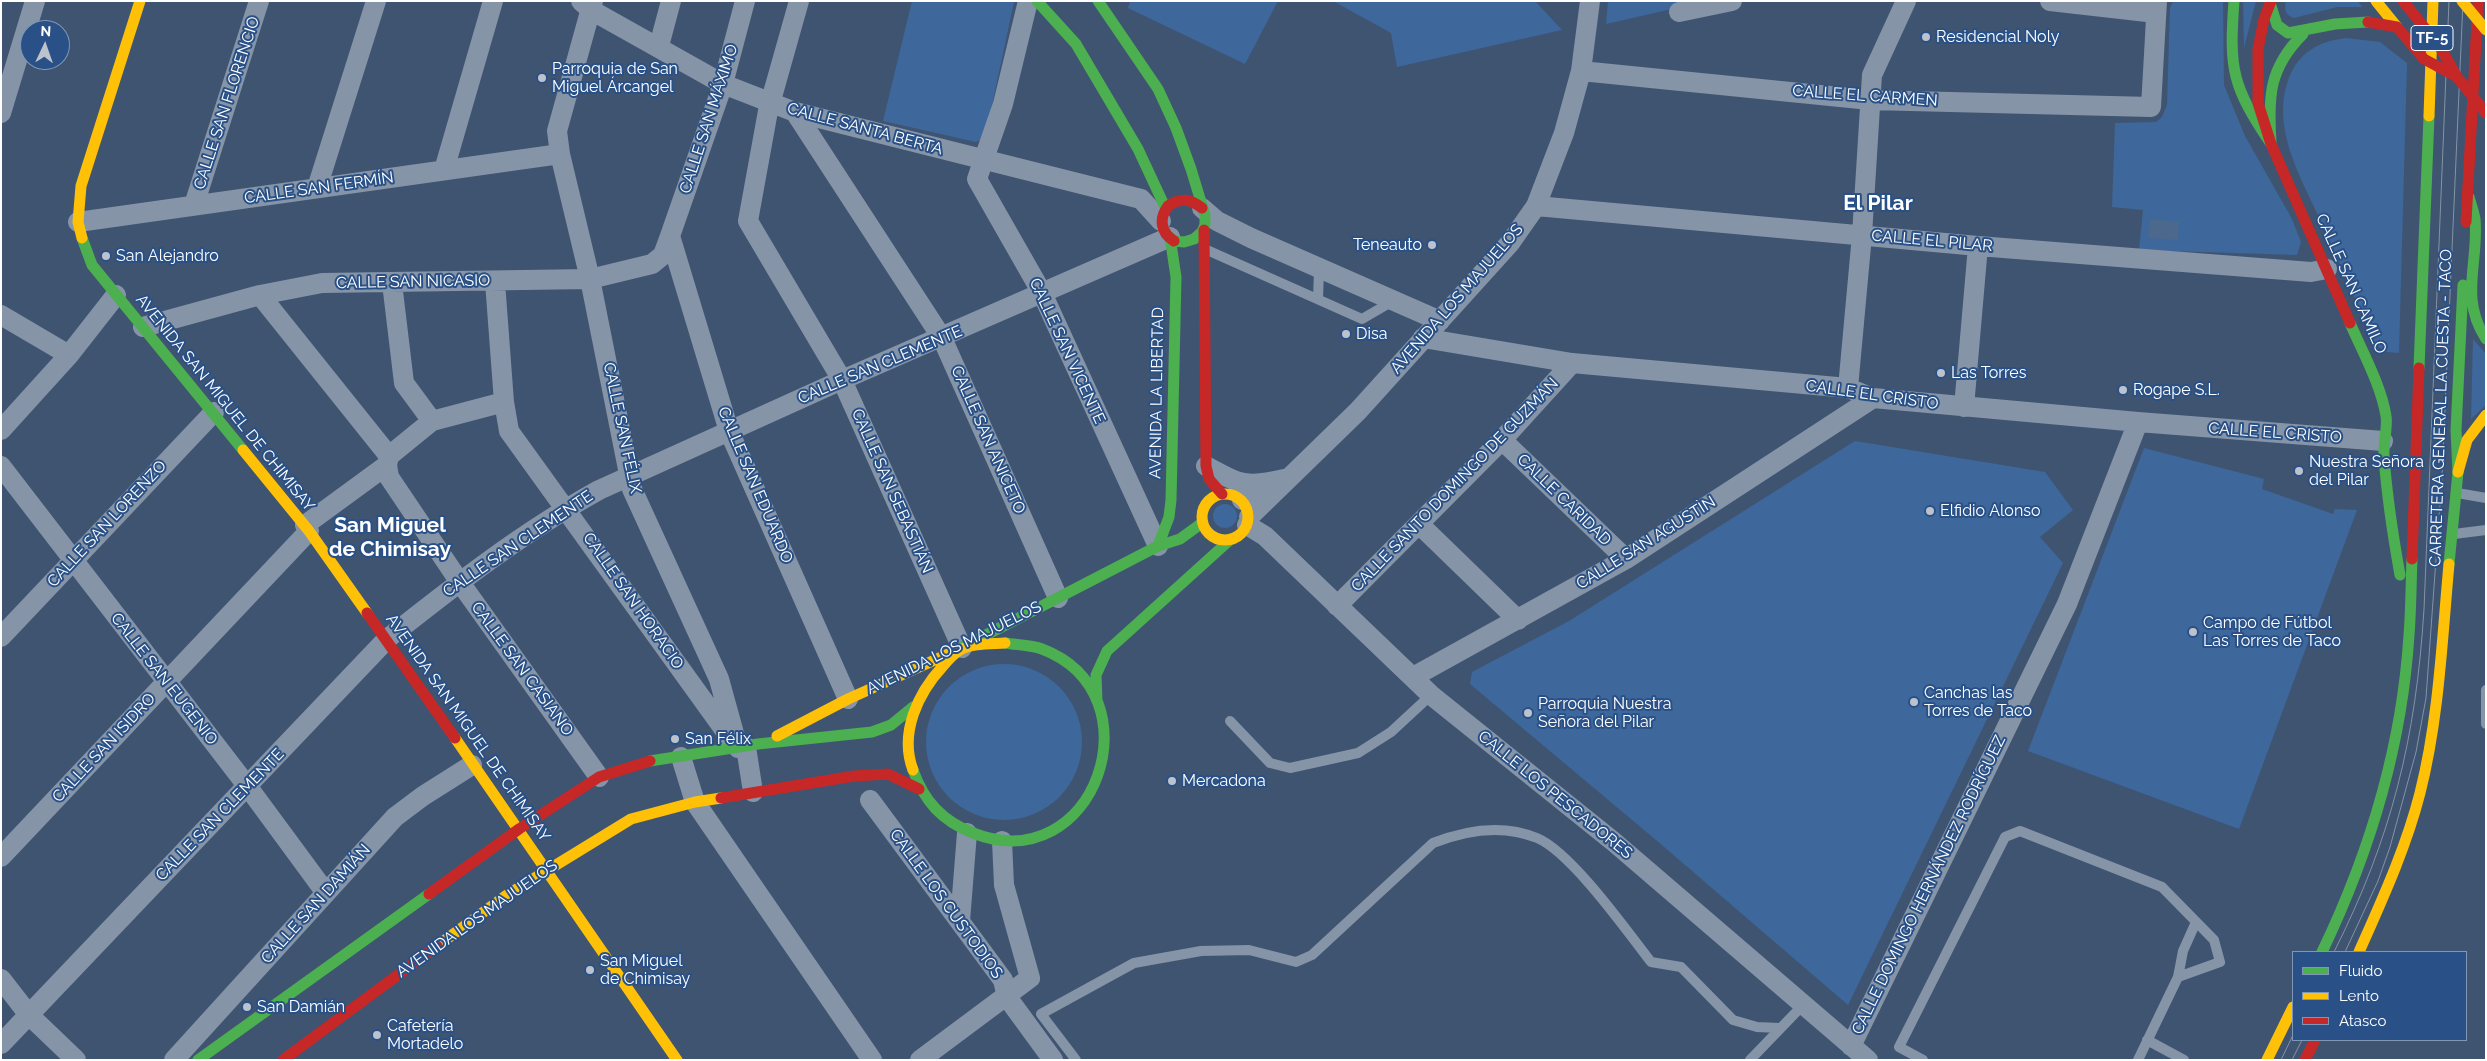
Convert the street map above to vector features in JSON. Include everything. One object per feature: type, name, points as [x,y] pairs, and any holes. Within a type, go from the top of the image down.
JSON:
[{"type":"main road","name":"AVENIDA SAN MIGUEL DE CHIMISAY","points":[[140,1],[81,186],[78,222],[83,245],[92,265],[307,528],[387,639],[472,765],[519,828],[677,1060]]},
{"type":"main road","name":"AVENIDA LA LIBERTAD","points":[[1037,1],[1076,44],[1138,149],[1165,222],[1176,277],[1171,469],[1173,496],[1170,519],[1158,546]]},
{"type":"main road","points":[[2234,1],[2230,54],[2237,83],[2248,109],[2271,144]]},
{"type":"main road","points":[[2376,1],[2424,59],[2457,77]]},
{"type":"main road","name":"TF-5","points":[[2403,1],[2440,47],[2457,77],[2486,113]]},
{"type":"main road","name":"CARRETERA GENERAL LA CUESTA - TACO","points":[[2322,951],[2341,914],[2367,851],[2389,774],[2401,714],[2409,636],[2433,1]]},
{"type":"main road","name":"TF-5","points":[[2462,1],[2486,30]]},
{"type":"main road","name":"CARRETERA GENERAL LA CUESTA - TACO","points":[[2359,951],[2396,869],[2420,793],[2436,710],[2458,472],[2456,430],[2466,220],[2470,197],[2478,1]]},
{"type":"main road","points":[[1102,2],[1158,88],[1188,154],[1206,221],[1203,248],[1205,274],[1206,466],[1209,479],[1222,494]]},
{"type":"main road","points":[[2271,2],[2264,19],[2256,70],[2258,103],[2271,144]]},
{"type":"main road","points":[[2271,2],[2272,19],[2279,28],[2289,34],[2303,34],[2343,22],[2368,22],[2396,27]]},
{"type":"main road","points":[[2271,144],[2270,84],[2278,64],[2291,45],[2303,34]]},
{"type":"main road","name":"CALLE SAN CAMILO","points":[[2271,144],[2378,388],[2387,417],[2383,441],[2388,508],[2409,636]]},
{"type":"main road","points":[[2470,197],[2475,220],[2471,311],[2476,328],[2486,339]]},
{"type":"main road","points":[[1202,208],[1195,201],[1186,198],[1173,201],[1165,222],[1183,243],[1192,241],[1204,230]]},
{"type":"main road","points":[[2458,472],[2466,440],[2486,415]]},
{"type":"main road","points":[[1171,469],[1185,489]]},
{"type":"main road","points":[[1097,701],[1094,679],[1098,665],[1107,651],[1231,539],[1242,534],[1246,514],[1233,494],[1222,494],[1208,501],[1202,519]]},
{"type":"main road","points":[[1194,502],[1208,533],[1219,539],[1231,539]]},
{"type":"main road","name":"AVENIDA LOS MAJUELOS","points":[[747,746],[962,648],[1158,546],[1180,539],[1202,519]]},
{"type":"main road","points":[[1005,643],[1044,650],[1069,665],[1086,682],[1097,701],[1104,719],[1106,750],[1102,772],[1091,794],[1063,824],[1050,831],[1027,839],[1002,841],[966,833],[943,819],[919,789],[908,754],[913,707],[930,679],[962,648],[1005,643]]},
{"type":"main road","name":"AVENIDA LOS MAJUELOS","points":[[198,1060],[519,828],[599,777],[648,761],[747,746],[872,732],[891,725],[913,707]]},
{"type":"main road","name":"AVENIDA LOS MAJUELOS","points":[[283,1060],[507,895],[632,819],[695,802],[854,776],[888,774],[919,789]]},
{"type":"main road","points":[[2267,1060],[2292,1009]]},
{"type":"main road","points":[[2304,1060],[2314,1041]]},
{"type":"street","points":[[1,113],[35,1]]},
{"type":"street","name":"CALLE SAN FLORENCIO","points":[[194,205],[259,1]]},
{"type":"street","points":[[317,188],[376,1]]},
{"type":"street","points":[[444,170],[493,1]]},
{"type":"street","points":[[659,46],[671,1]]},
{"type":"street","name":"CALLE SAN MÁXIMO","points":[[670,236],[723,84],[745,1]]},
{"type":"street","name":"CALLE SAN SEBASTIÁN","points":[[799,1],[770,103],[748,221],[842,380],[962,648]]},
{"type":"street","name":"CALLE SAN VICENTE","points":[[1028,1],[1003,104],[978,179],[1042,293],[1158,546]]},
{"type":"street","name":"AVENIDA LOS MAJUELOS","points":[[1246,514],[1291,477],[1358,411],[1510,243],[1536,206],[1564,133],[1581,71],[1590,1]]},
{"type":"street","points":[[1679,12],[1732,1]]},
{"type":"street","points":[[1848,388],[1862,235],[1872,75],[1906,1]]},
{"type":"street","points":[[2050,1],[2157,7]]},
{"type":"street","name":"CALLE SANTA BERTA","points":[[588,4],[723,84],[770,103],[794,112],[1141,199],[1165,222]]},
{"type":"street","name":"CALLE SAN FÉLIX","points":[[588,4],[557,131],[560,154],[590,279],[631,474],[632,489],[719,679],[747,746],[753,792]]},
{"type":"street","name":"CALLE EL CARMEN","points":[[1581,71],[1870,100],[2151,107],[2157,7]]},
{"type":"street","name":"CALLE SAN ANICETO","points":[[794,112],[942,338],[1058,598]]},
{"type":"street","points":[[814,140],[824,127],[839,123]]},
{"type":"street","name":"CALLE SAN FERMÍN","points":[[78,222],[560,154]]},
{"type":"street","name":"CALLE EL PILAR","points":[[1536,206],[1978,246],[2311,272],[2327,269]]},
{"type":"street","points":[[1202,208],[1217,221],[1319,270],[1440,321]]},
{"type":"street","name":"CALLE SAN CLEMENTE","points":[[1,1044],[387,639],[460,582],[566,508],[631,474],[1042,293],[1165,222]]},
{"type":"street","name":"CALLE SAN NICASIO","points":[[143,327],[260,296],[322,283],[494,282],[590,279],[652,264],[663,255],[670,236]]},
{"type":"street","name":"CALLE SAN EDUARDO","points":[[670,236],[729,431],[848,699]]},
{"type":"street","points":[[1964,407],[1978,246]]},
{"type":"street","name":"CALLE SAN HORACIO","points":[[494,282],[504,402],[510,431],[537,472],[747,746]]},
{"type":"street","points":[[392,283],[404,383],[432,421]]},
{"type":"street","points":[[1,430],[69,355],[116,295]]},
{"type":"street","name":"CALLE SAN CASIANO","points":[[260,296],[388,461],[389,477],[460,582],[599,777]]},
{"type":"street","points":[[1,315],[69,355]]},
{"type":"street","name":"CALLE EL CRISTO","points":[[1423,338],[1572,363],[1848,388],[1873,398],[2138,422],[2383,441]]},
{"type":"street","name":"CALLE SANTO DOMINGO DE GUZMÁN","points":[[1337,606],[1502,440],[1572,363]]},
{"type":"street","name":"CALLE SAN AGUSTÌN","points":[[1412,677],[1626,560],[1873,398]]},
{"type":"street","name":"CALLE SAN ISIDRO","points":[[1,857],[166,682],[307,528],[388,461],[432,421],[504,402]]},
{"type":"street","name":"CALLE SAN LORENZO","points":[[1,637],[214,412]]},
{"type":"street","name":"CALLE DOMINGO HERNÁNDEZ RODRÍGUEZ","points":[[1852,1046],[2067,604],[2138,422]]},
{"type":"street","name":"CALLE CARIDAD","points":[[1502,440],[1626,560]]},
{"type":"street","name":"CALLE SAN EUGENIO","points":[[1,466],[248,787],[326,893]]},
{"type":"street","points":[[1206,466],[1238,483],[1255,485],[1291,477]]},
{"type":"street","name":"CALLE LOS PESCADORES","points":[[1246,514],[1264,536],[1431,695],[1614,842],[1868,1060]]},
{"type":"street","points":[[1419,524],[1518,620]]},
{"type":"street","points":[[682,756],[695,802],[872,1060]]},
{"type":"street","name":"CALLE SAN DAMIÁN","points":[[174,1060],[395,817],[423,796],[472,765]]},
{"type":"street","name":"CALLE LOS CUSTODIOS","points":[[870,800],[1003,980],[1007,997],[1053,1060]]},
{"type":"street","points":[[960,921],[966,833]]},
{"type":"street","points":[[920,1060],[1030,978],[1006,892],[1002,841]]},
{"type":"street","points":[[1,979],[29,1014],[76,1060]]},
{"type":"lane","points":[[1203,248],[1362,319],[1394,300]]},
{"type":"lane","points":[[1318,299],[1319,270]]},
{"type":"lane","points":[[2466,440],[2486,439]]},
{"type":"lane","points":[[2456,493],[2486,498]]},
{"type":"lane","points":[[2453,534],[2486,530]]},
{"type":"lane","points":[[2486,690],[2486,724]]},
{"type":"lane","points":[[1230,721],[1270,762],[1290,768],[1358,753],[1392,732],[1431,695]]},
{"type":"lane","points":[[1076,1060],[1041,1014],[1134,964],[1201,951],[1249,950],[1296,962],[1312,955],[1433,844],[1453,835],[1488,829],[1516,832],[1539,838],[1569,862],[1613,913],[1651,962],[1681,967],[1733,1020],[1757,1028],[1780,1028]]},
{"type":"lane","points":[[1923,1060],[1900,1047],[2005,837],[2020,831],[2162,887],[2214,940],[2220,962],[2178,977]]},
{"type":"lane","points":[[2138,1060],[2178,977],[2183,951],[2196,922]]},
{"type":"lane","points":[[1750,1060],[1758,1054],[1802,1005]]},
{"type":"lane","points":[[2147,1040],[2184,1060]]},
{"type":"shaded area","points":[[912,1],[1014,2],[985,138],[976,142],[883,121]]},
{"type":"shaded area","points":[[1130,1],[1278,1],[1245,64],[1128,8]]},
{"type":"shaded area","points":[[1333,1],[1535,1],[1562,30],[1397,67],[1391,33]]},
{"type":"shaded area","points":[[1608,1],[1687,1],[1685,6],[1606,24]]},
{"type":"shaded area","points":[[2173,1],[2223,1],[2224,85],[2245,136],[2292,219],[2301,242],[2297,255],[2139,250],[2143,210],[2112,207],[2115,123],[2156,122],[2162,117],[2167,105],[2170,8]]},
{"type":"shaded area","points":[[2243,1],[2256,1],[2244,48]]},
{"type":"shaded area","points":[[2286,1],[2358,1],[2362,7],[2337,7],[2294,18],[2286,12]]},
{"type":"shaded area","points":[[2346,38],[2380,42],[2407,63],[2399,353],[2386,352],[2375,344],[2298,172],[2285,133],[2283,113],[2285,93],[2291,73],[2296,65],[2301,58],[2321,44]]},
{"type":"shaded area","points":[[2150,219],[2179,222],[2178,240],[2148,238]]},
{"type":"shaded area","points":[[2473,339],[2486,354],[2486,405],[2471,419]]},
{"type":"shaded area","points":[[1855,441],[2045,472],[2073,510],[2040,537],[2063,563],[1848,1005],[1470,684],[1472,672],[1569,621]]},
{"type":"shaded area","name":"Campo de Fútbol Las Torres de Taco","points":[[2144,448],[2264,479],[2262,489],[2333,514],[2335,509],[2357,510],[2239,829],[2028,751]]},
{"type":"shaded area","points":[[1225,504],[1234,507],[1237,516],[1234,525],[1225,528],[1216,525],[1213,516],[1216,507]]},
{"type":"shaded area","points":[[1004,664],[1034,670],[1047,677],[1059,687],[1069,699],[1076,712],[1082,742],[1076,772],[1069,785],[1059,797],[1047,807],[1034,814],[1004,820],[974,814],[961,807],[949,797],[939,785],[932,772],[926,742],[932,712],[939,699],[949,687],[961,677],[974,670]]},
{"type":"tram line","points":[[2334,951],[2354,910],[2386,827],[2398,786],[2415,701],[2424,609],[2449,1]]},
{"type":"tram line","points":[[2345,951],[2378,881],[2390,847],[2416,752],[2426,698],[2442,476],[2463,1]]},
{"type":"tram line","points":[[2281,1060],[2292,1037]]},
{"type":"tram line","points":[[2292,1060],[2302,1041]]},
{"type":"traffic: fast","points":[[1037,1],[1076,44],[1138,149],[1165,207]]},
{"type":"traffic: fast","points":[[1098,1],[1158,89],[1176,128],[1191,169],[1205,215],[1205,225],[1202,232],[1194,239],[1184,242],[1174,241]]},
{"type":"traffic: fast","points":[[2234,1],[2232,44],[2236,77],[2248,107],[2271,144]]},
{"type":"traffic: fast","points":[[2270,3],[2277,25],[2288,33],[2335,24],[2368,22]]},
{"type":"traffic: fast","points":[[2271,142],[2270,110],[2273,84],[2283,59],[2303,34]]},
{"type":"traffic: fast","points":[[2419,368],[2429,116]]},
{"type":"traffic: fast","points":[[2469,197],[2475,219],[2476,235],[2472,280],[2473,309],[2486,339]]},
{"type":"traffic: fast","points":[[1158,546],[1169,517],[1171,500],[1176,277],[1170,237]]},
{"type":"traffic: fast","points":[[82,238],[92,265],[243,450]]},
{"type":"traffic: fast","points":[[2449,564],[2458,472],[2456,430],[2463,285]]},
{"type":"traffic: fast","points":[[2350,323],[2376,380],[2384,404],[2386,416],[2385,472],[2400,575]]},
{"type":"traffic: fast","points":[[957,650],[1158,546],[1180,539],[1202,523]]},
{"type":"traffic: fast","points":[[1097,701],[1096,675],[1107,651],[1231,539]]},
{"type":"traffic: fast","points":[[2322,951],[2355,876],[2369,837],[2391,758],[2405,676],[2410,626],[2412,559]]},
{"type":"traffic: fast","points":[[913,770],[917,781],[936,809],[952,822],[973,833],[1016,841],[1052,831],[1080,808],[1098,776],[1104,740],[1098,703],[1078,672],[1042,649],[1005,643]]},
{"type":"traffic: fast","points":[[650,761],[758,744],[872,732],[891,725],[913,707]]},
{"type":"traffic: fast","points":[[198,1060],[429,894]]},
{"type":"traffic: slow","points":[[82,238],[78,222],[81,186],[140,1]]},
{"type":"traffic: slow","points":[[2376,1],[2397,27]]},
{"type":"traffic: slow","points":[[2429,116],[2433,1]]},
{"type":"traffic: slow","points":[[2462,1],[2486,30]]},
{"type":"traffic: slow","points":[[2458,472],[2467,440],[2486,415]]},
{"type":"traffic: slow","points":[[243,450],[309,531],[367,613]]},
{"type":"traffic: slow","points":[[1221,494],[1229,494],[1238,498],[1244,504],[1248,517],[1244,530],[1238,536],[1229,540],[1221,540],[1212,536],[1206,530],[1202,521],[1202,513],[1206,504],[1212,498],[1221,494]]},
{"type":"traffic: slow","points":[[2359,951],[2401,854],[2420,793],[2436,708],[2449,564]]},
{"type":"traffic: slow","points":[[913,770],[909,756],[910,728],[913,714],[926,688],[951,657],[960,650],[976,645],[1005,643]]},
{"type":"traffic: slow","points":[[777,736],[848,699],[957,650]]},
{"type":"traffic: slow","points":[[455,738],[677,1060]]},
{"type":"traffic: slow","points":[[437,946],[507,895],[631,819],[695,802],[721,798]]},
{"type":"traffic: slow","points":[[2267,1060],[2292,1009]]},
{"type":"traffic: jam","points":[[2271,1],[2264,19],[2258,49],[2258,103],[2271,144],[2350,323]]},
{"type":"traffic: jam","points":[[2403,1],[2440,47],[2457,77],[2486,113]]},
{"type":"traffic: jam","points":[[2466,222],[2478,3]]},
{"type":"traffic: jam","points":[[2368,22],[2397,27],[2424,59],[2457,77]]},
{"type":"traffic: jam","points":[[1174,241],[1169,237],[1162,225],[1163,215],[1168,206],[1177,201],[1185,200],[1202,208]]},
{"type":"traffic: jam","points":[[1204,230],[1206,466],[1209,479],[1222,494]]},
{"type":"traffic: jam","points":[[2412,559],[2419,368]]},
{"type":"traffic: jam","points":[[367,613],[455,738]]},
{"type":"traffic: jam","points":[[429,894],[519,829],[599,777],[650,761]]},
{"type":"traffic: jam","points":[[721,798],[854,776],[888,774],[919,789]]},
{"type":"traffic: jam","points":[[283,1060],[437,946]]},
{"type":"traffic: jam","points":[[2305,1060],[2314,1041]]},
{"type":"place","name":"Residencial Noly","points":[[1926,37]]},
{"type":"place","name":"Parroquia de San Miguel Árcangel","points":[[542,78]]},
{"type":"place","name":"Teneauto","points":[[1432,245]]},
{"type":"place","name":"San Alejandro","points":[[106,256]]},
{"type":"place","name":"Disa","points":[[1346,334]]},
{"type":"place","name":"Las Torres","points":[[1941,373]]},
{"type":"place","name":"Rogape S.L.","points":[[2123,390]]},
{"type":"place","name":"Nuestra Señora del Pilar","points":[[2299,471]]},
{"type":"place","name":"Elfidio Alonso","points":[[1930,511]]},
{"type":"place","name":"Campo de Fútbol Las Torres de Taco","points":[[2193,632]]},
{"type":"place","name":"Canchas las Torres de Taco","points":[[1914,702]]},
{"type":"place","name":"Parroquia Nuestra Señora del Pilar","points":[[1528,713]]},
{"type":"place","name":"San Félix","points":[[675,739]]},
{"type":"place","name":"Mercadona","points":[[1172,781]]},
{"type":"place","name":"San Miguel de Chimisay","points":[[590,970]]},
{"type":"place","name":"San Damián","points":[[247,1007]]},
{"type":"place","name":"Cafetería Mortadelo","points":[[377,1035]]},
{"type":"district","name":"El Pilar","points":[[1878,204]]},
{"type":"district","name":"San Miguel de Chimisay","points":[[390,538]]}]
